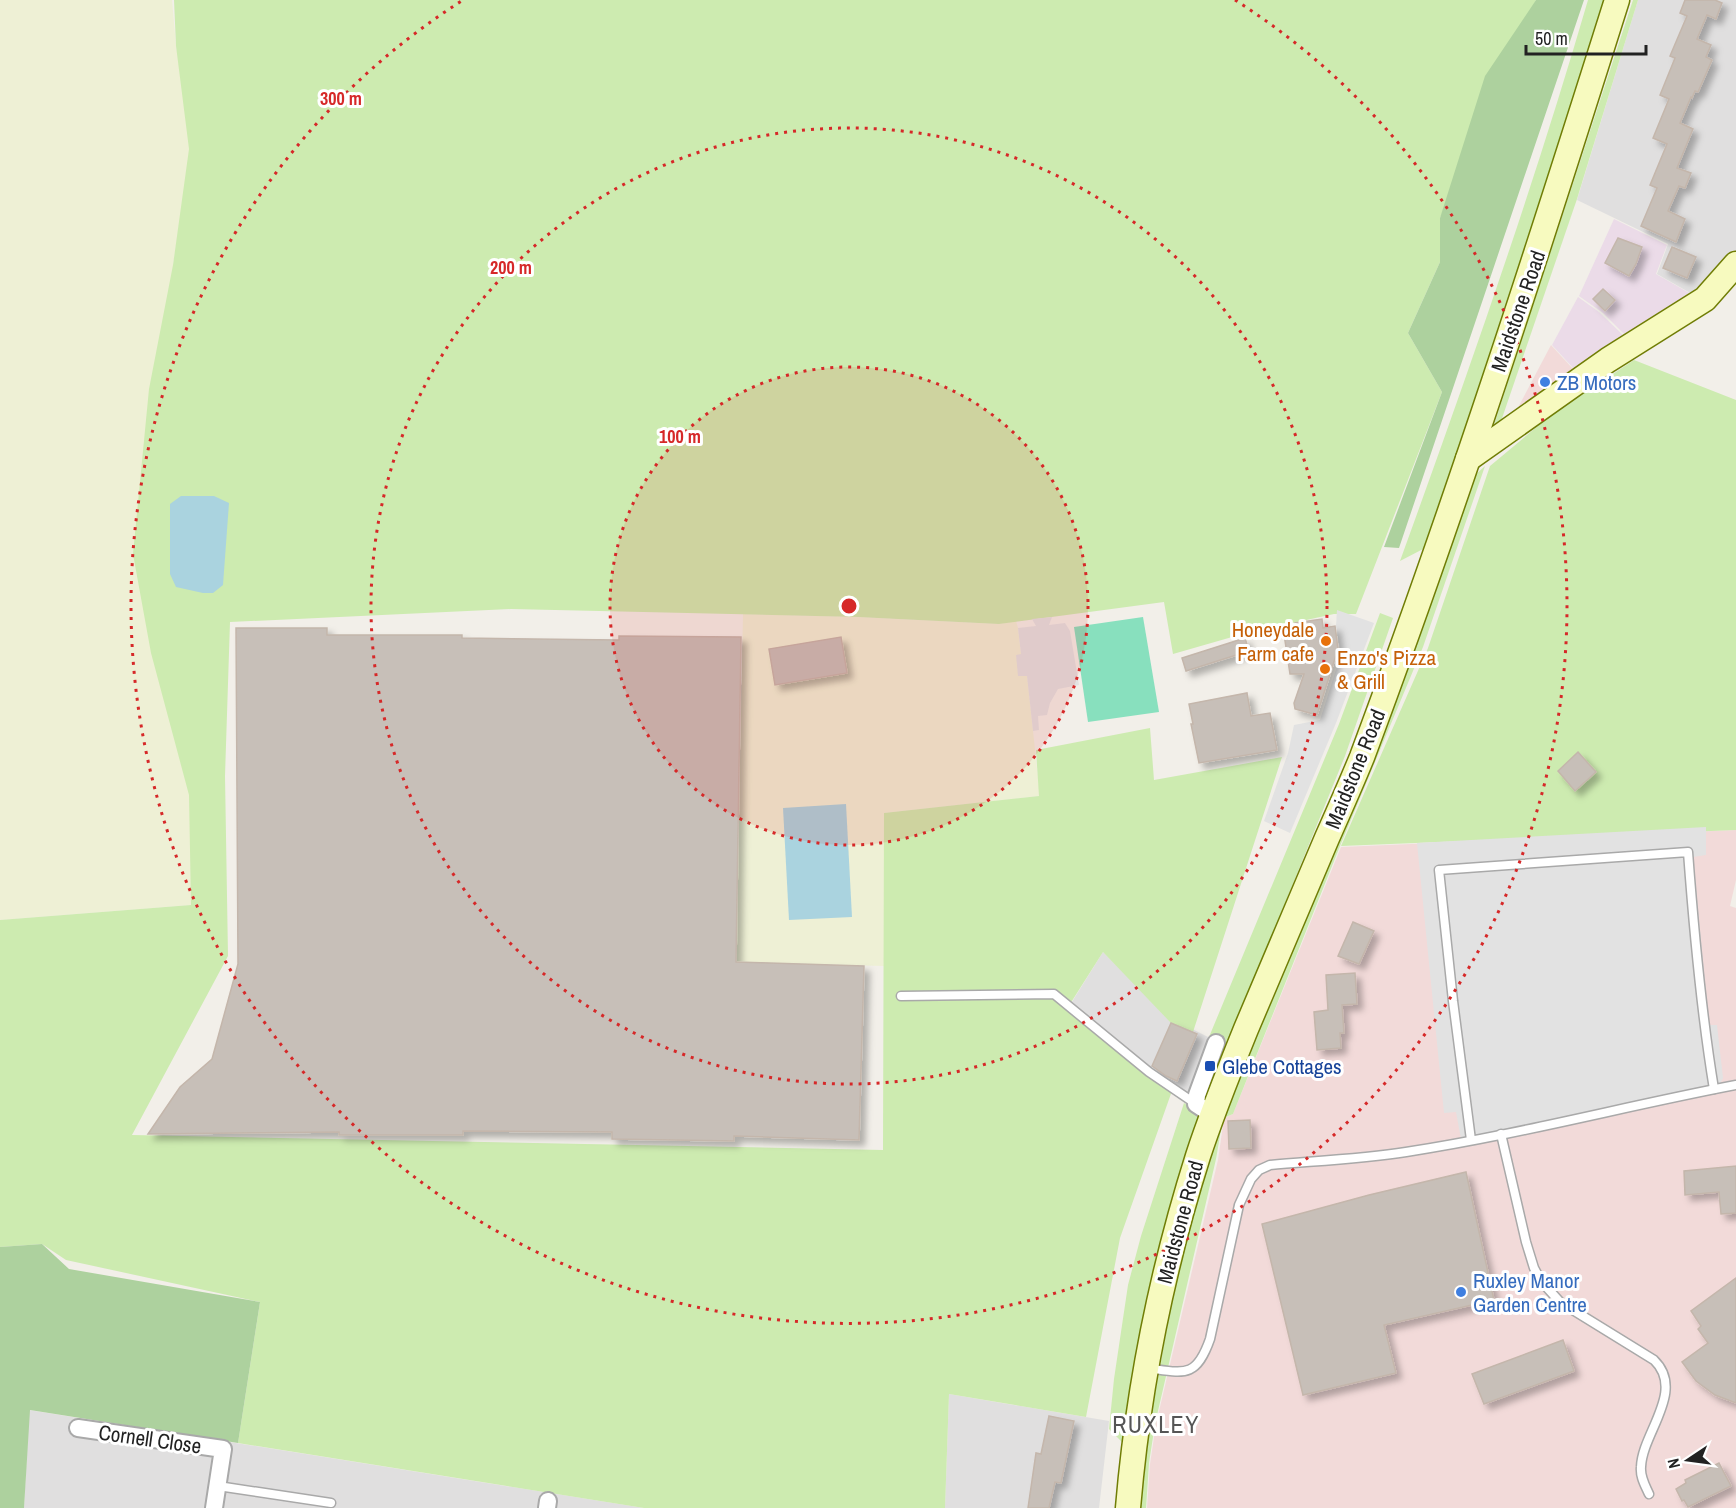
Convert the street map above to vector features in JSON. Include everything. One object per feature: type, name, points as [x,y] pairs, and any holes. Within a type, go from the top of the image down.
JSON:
[{"type":"main road","name":"Maidstone Road","points":[[1128,1508],[1132,1454],[1162,1287],[1198,1154],[1205,1109],[1260,996],[1360,761],[1468,459],[1539,247],[1617,0]]},
{"type":"main road","points":[[1468,459],[1608,360],[1705,299],[1736,264]]},
{"type":"street","points":[[1205,1109],[1197,1095],[1216,1043]]},
{"type":"street","name":"Cornell Close","points":[[78,1428],[223,1449],[218,1486]]},
{"type":"street","points":[[214,1508],[218,1486]]},
{"type":"lane","points":[[1471,1140],[1439,870],[1688,852],[1697,966],[1714,1089]]},
{"type":"lane","points":[[901,996],[1054,994],[1149,1072],[1205,1109]]},
{"type":"lane","points":[[1147,1368],[1188,1371],[1198,1365],[1209,1339],[1239,1205],[1251,1179],[1259,1170],[1270,1165],[1376,1156],[1471,1140],[1736,1085]]},
{"type":"lane","points":[[1501,1134],[1526,1242],[1534,1268],[1541,1281],[1560,1302],[1654,1360],[1662,1368],[1665,1378],[1662,1407],[1643,1452],[1641,1468],[1649,1494]]},
{"type":"lane","points":[[218,1486],[331,1503]]},
{"type":"shaded area","points":[[1638,0],[1736,0],[1736,252],[1718,274],[1692,294],[1657,274],[1668,244],[1577,200]]},
{"type":"shaded area","points":[[1614,219],[1667,245],[1656,274],[1691,294],[1629,339],[1603,313],[1579,296]]},
{"type":"shaded area","points":[[1578,297],[1599,312],[1626,338],[1575,370],[1552,345]]},
{"type":"shaded area","name":"ZB Motors","points":[[1551,345],[1574,370],[1512,419]]},
{"type":"shaded area","points":[[1337,610],[1374,623],[1336,723],[1290,833],[1264,821],[1288,753],[1294,725],[1320,720],[1341,654],[1336,626]]},
{"type":"shaded area","points":[[1052,617],[1049,625],[1065,623],[1070,631],[1079,685],[1058,689],[1050,703],[1047,715],[1038,716],[1039,730],[1033,731],[1027,676],[1018,676],[1016,655],[1021,654],[1018,628],[1036,626],[1032,619]]},
{"type":"shaded area","points":[[1706,827],[1706,855],[1693,857],[1709,1025],[1717,1025],[1723,1078],[1719,1086],[1461,1139],[1456,1112],[1444,1113],[1417,843]]},
{"type":"shaded area","name":"Ruxley Manor Garden Centre","points":[[1736,830],[1736,880],[1730,906],[1736,908],[1736,1508],[1147,1508],[1156,1424],[1218,1160],[1224,1118],[1233,1114],[1341,847]]},
{"type":"shaded area","points":[[1103,952],[1170,1018],[1216,1041],[1196,1104],[1070,1005]]},
{"type":"shaded area","points":[[949,1394],[1109,1421],[1099,1508],[945,1508]]},
{"type":"shaded area","points":[[29,1410],[644,1508],[24,1508]]},
{"type":"green space","points":[[0,0],[172,0],[176,46],[190,132],[189,161],[173,265],[191,799],[191,905],[0,920]]},
{"type":"green space","points":[[174,0],[1536,0],[1440,218],[1440,262],[1408,333],[1442,392],[1356,614],[1334,614],[1246,633],[1173,654],[1164,602],[999,624],[858,617],[511,609],[230,622],[225,776],[228,956],[132,1135],[883,1150],[884,813],[1039,796],[1036,750],[1150,728],[1154,780],[1282,757],[1193,1032],[1171,1023],[1103,952],[1070,1004],[1173,1088],[1120,1238],[1086,1417],[949,1394],[945,1508],[644,1508],[238,1443],[260,1302],[66,1260],[42,1244],[0,1247],[0,920],[191,905],[189,795],[151,653],[133,554],[149,389],[173,265],[189,149],[176,46]]},
{"type":"green space","points":[[1536,0],[1584,0],[1399,548],[1384,547],[1442,392],[1408,333],[1440,262],[1440,218],[1485,76]]},
{"type":"green space","points":[[1588,0],[1607,0],[1530,240],[1425,548],[1400,561],[1499,282]]},
{"type":"green space","points":[[1633,0],[1638,0],[1577,199],[1498,430],[1492,431]]},
{"type":"green space","points":[[1634,360],[1736,400],[1736,830],[1341,846],[1428,648],[1490,466],[1551,415]]},
{"type":"green space","points":[[1485,466],[1423,647],[1340,846],[1233,1114],[1223,1118],[1216,1159],[1155,1424],[1149,1463],[1146,1508],[1140,1508],[1148,1438],[1171,1305],[1201,1183],[1221,1123],[1237,1079],[1381,738],[1423,626],[1474,476]]},
{"type":"green space","points":[[1380,613],[1393,618],[1345,756],[1226,1048],[1209,1037],[1339,724]]},
{"type":"green space","points":[[743,614],[999,624],[1016,621],[1021,654],[1018,676],[1027,675],[1040,796],[884,813],[884,966],[736,962]]},
{"type":"green space","points":[[1143,617],[1159,712],[1088,722],[1074,627]]},
{"type":"green space","points":[[1184,1103],[1200,1114],[1148,1292],[1123,1443],[1109,1429],[1128,1285],[1141,1236]]},
{"type":"green space","points":[[42,1244],[69,1269],[260,1302],[238,1443],[30,1410],[24,1508],[0,1508],[0,1247]]},
{"type":"water","points":[[181,496],[214,496],[229,503],[223,585],[213,593],[176,587],[170,574],[170,504]]},
{"type":"water","points":[[846,804],[852,917],[789,920],[783,808]]},
{"type":"building","points":[[1685,0],[1715,0],[1722,3],[1716,19],[1707,15],[1697,39],[1711,45],[1706,57],[1712,60],[1698,92],[1695,91],[1691,97],[1680,123],[1693,129],[1677,168],[1691,173],[1685,188],[1679,186],[1668,211],[1685,219],[1676,242],[1641,226],[1657,188],[1650,185],[1667,144],[1653,138],[1669,99],[1660,95],[1675,58],[1670,56],[1687,16],[1680,13]]},
{"type":"building","points":[[1618,238],[1642,247],[1629,276],[1605,263]]},
{"type":"building","points":[[1672,247],[1696,257],[1687,278],[1663,268]]},
{"type":"building","points":[[1603,289],[1615,300],[1605,311],[1593,299]]},
{"type":"building","points":[[1322,619],[1323,628],[1335,626],[1338,649],[1317,715],[1295,709],[1294,703],[1304,674],[1290,674],[1284,634],[1296,632],[1295,623]]},
{"type":"building","points":[[236,628],[327,628],[327,635],[462,635],[462,638],[619,640],[619,636],[741,637],[736,962],[864,966],[859,1140],[734,1136],[734,1141],[612,1139],[612,1132],[463,1131],[463,1135],[339,1135],[339,1132],[148,1134],[180,1087],[212,1059],[238,964]]},
{"type":"building","points":[[841,637],[847,673],[775,685],[769,649]]},
{"type":"building","points":[[1245,638],[1249,651],[1186,671],[1182,658]]},
{"type":"building","points":[[1247,693],[1251,716],[1270,713],[1277,750],[1199,763],[1189,704]]},
{"type":"building","points":[[1578,752],[1596,772],[1575,791],[1558,771]]},
{"type":"building","points":[[1353,922],[1374,931],[1359,964],[1338,956]]},
{"type":"building","points":[[1355,973],[1357,1004],[1342,1005],[1344,1033],[1340,1033],[1341,1048],[1317,1050],[1314,1012],[1328,1010],[1326,975]]},
{"type":"building","points":[[1171,1023],[1197,1034],[1177,1081],[1152,1066]]},
{"type":"building","points":[[1250,1120],[1251,1148],[1229,1149],[1228,1121]]},
{"type":"building","points":[[1736,1166],[1736,1213],[1721,1214],[1719,1192],[1685,1195],[1684,1171]]},
{"type":"building","points":[[1466,1172],[1494,1300],[1384,1325],[1396,1373],[1303,1395],[1262,1224]]},
{"type":"building","points":[[1736,1278],[1736,1403],[1715,1395],[1696,1381],[1682,1362],[1708,1343],[1698,1329],[1701,1326],[1691,1311]]},
{"type":"building","points":[[1563,1340],[1574,1371],[1484,1404],[1472,1374]]},
{"type":"building","points":[[1049,1416],[1074,1421],[1061,1483],[1055,1482],[1049,1508],[1028,1508],[1036,1453],[1041,1454]]},
{"type":"building","points":[[1719,1463],[1731,1486],[1688,1507],[1676,1489],[1686,1483],[1685,1480]]},
{"type":"place","name":"ZB Motors","points":[[1545,382]]},
{"type":"place","name":"Honeydale Farm cafe","points":[[1326,641]]},
{"type":"place","name":"Enzo's Pizza & Grill","points":[[1325,669]]},
{"type":"place","name":"Glebe Cottages","points":[[1210,1066]]},
{"type":"place","name":"Ruxley Manor Garden Centre","points":[[1461,1292]]},
{"type":"district","name":"RUXLEY","points":[[1156,1424]]}]
